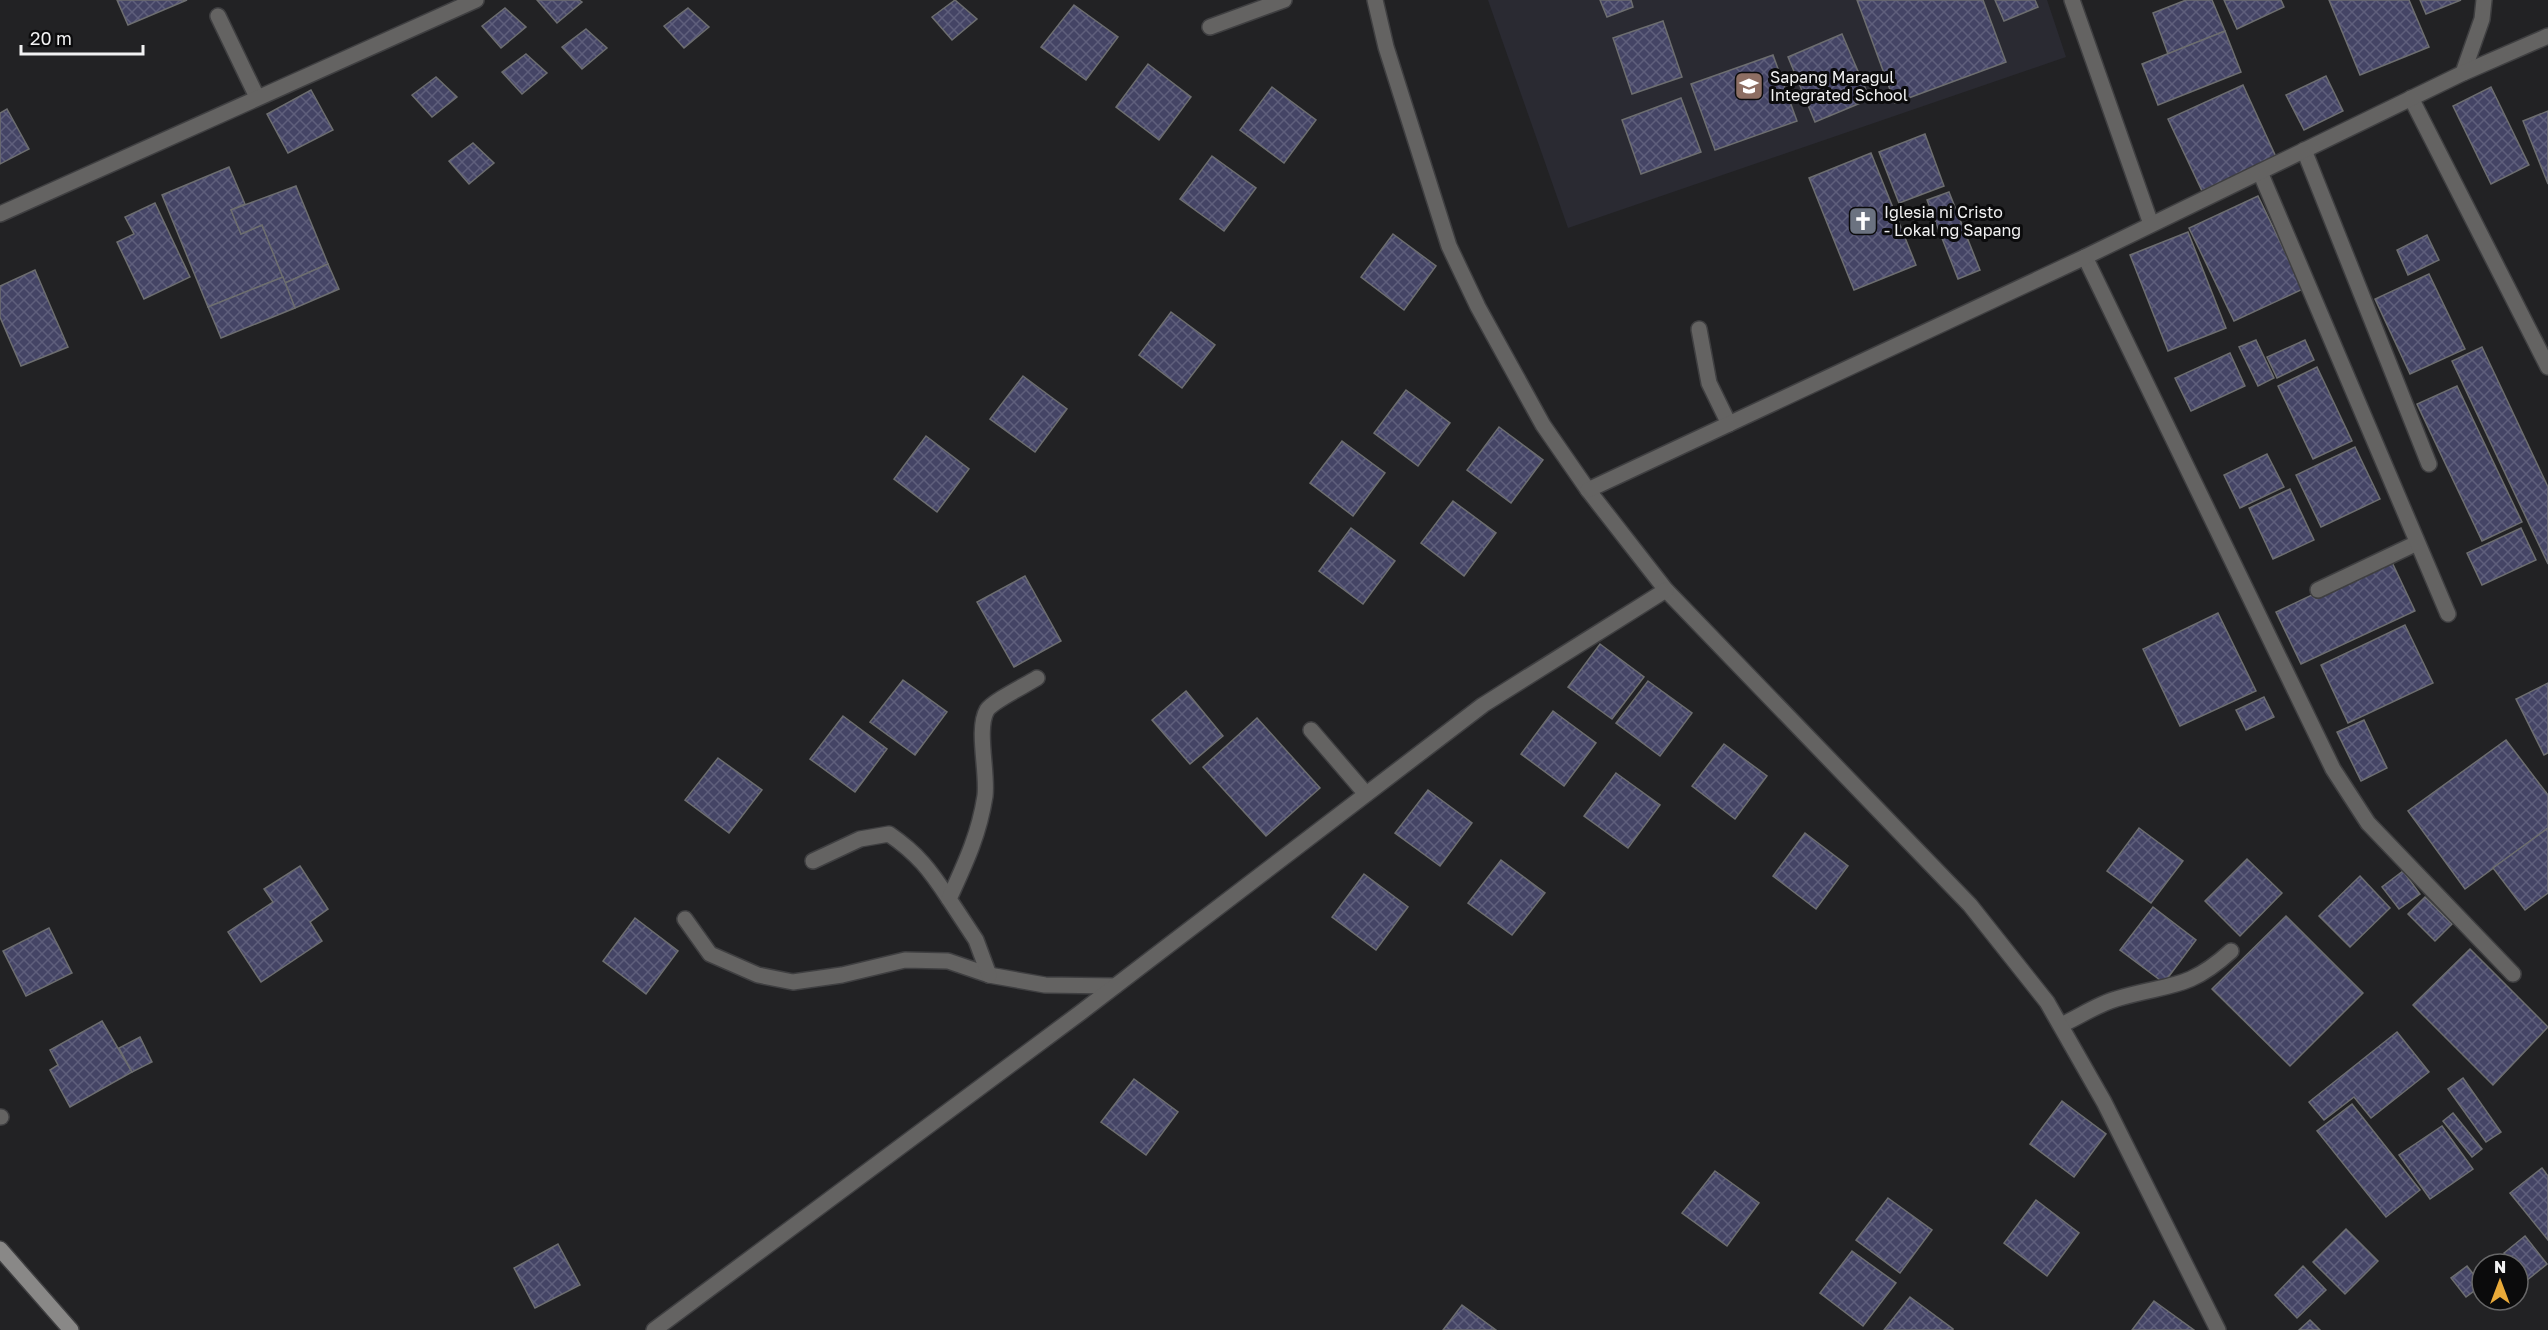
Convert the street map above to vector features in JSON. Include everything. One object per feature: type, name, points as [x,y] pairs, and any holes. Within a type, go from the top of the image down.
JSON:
[{"type":"street","points":[[0,214],[476,0]]},
{"type":"street","points":[[1210,27],[1284,0]]},
{"type":"street","points":[[1375,0],[1386,47],[1449,246],[1478,307],[1543,425],[1588,490],[1666,590],[1970,905],[2048,1002],[2104,1102],[2218,1330]]},
{"type":"street","points":[[2072,0],[2151,224]]},
{"type":"street","points":[[2463,73],[2482,19],[2484,0]]},
{"type":"street","points":[[218,16],[257,97]]},
{"type":"street","points":[[1588,490],[2085,257],[2463,73],[2548,36]]},
{"type":"street","points":[[2411,98],[2548,367]]},
{"type":"street","points":[[2304,150],[2429,464]]},
{"type":"street","points":[[2260,171],[2448,614]]},
{"type":"street","points":[[2085,257],[2333,770],[2368,823],[2513,974]]},
{"type":"street","points":[[1700,329],[1708,383],[1729,424]]},
{"type":"street","points":[[2318,590],[2417,543]]},
{"type":"street","points":[[654,1330],[1115,986],[1483,705],[1666,590]]},
{"type":"street","points":[[949,899],[975,843],[985,794],[985,751],[981,728],[988,709],[1037,678]]},
{"type":"street","points":[[1311,730],[1366,794]]},
{"type":"street","points":[[813,861],[860,839],[888,834],[915,852],[932,872],[976,940],[989,975]]},
{"type":"street","points":[[686,919],[710,954],[758,975],[793,982],[842,975],[906,960],[948,961],[989,975],[1045,985],[1115,986]]},
{"type":"street","points":[[2061,1025],[2115,999],[2191,981],[2212,968],[2231,951]]},
{"type":"street","points":[[0,1249],[71,1330]]},
{"type":"shaded area","name":"Sapang Maragul Integrated School","points":[[1488,0],[2047,0],[2066,57],[1568,228]]},
{"type":"building","points":[[117,0],[187,0],[128,25]]},
{"type":"building","points":[[537,0],[579,0],[582,2],[557,23]]},
{"type":"building","points":[[955,0],[977,19],[952,40],[932,17]]},
{"type":"building","points":[[1600,0],[1631,0],[1633,7],[1607,17]]},
{"type":"building","points":[[1857,0],[1983,0],[2006,62],[1895,103]]},
{"type":"building","points":[[1995,0],[2035,0],[2038,7],[2004,21]]},
{"type":"building","points":[[2186,0],[2212,0],[2225,31],[2168,54],[2153,13]]},
{"type":"building","points":[[2224,0],[2281,0],[2284,7],[2237,29]]},
{"type":"building","points":[[2329,0],[2409,0],[2429,47],[2360,75]]},
{"type":"building","points":[[2420,0],[2461,0],[2426,14]]},
{"type":"building","points":[[1074,5],[1118,37],[1086,80],[1041,47]]},
{"type":"building","points":[[505,8],[526,27],[501,48],[482,26]]},
{"type":"building","points":[[688,8],[709,27],[684,48],[664,26]]},
{"type":"building","points":[[1663,21],[1682,77],[1632,94],[1613,38]]},
{"type":"building","points":[[586,29],[607,48],[582,69],[562,47]]},
{"type":"building","points":[[2225,31],[2241,72],[2158,105],[2142,64]]},
{"type":"building","points":[[1842,34],[1870,99],[1815,122],[1788,57]]},
{"type":"building","points":[[526,54],[547,73],[522,94],[502,72]]},
{"type":"building","points":[[1773,55],[1797,121],[1715,150],[1691,84]]},
{"type":"building","points":[[1148,64],[1191,97],[1159,140],[1116,107]]},
{"type":"building","points":[[2326,76],[2343,111],[2304,130],[2286,95]]},
{"type":"building","points":[[436,77],[457,97],[432,117],[412,95]]},
{"type":"building","points":[[2243,85],[2276,157],[2202,191],[2168,119]]},
{"type":"building","points":[[1272,87],[1316,120],[1284,163],[1240,130]]},
{"type":"building","points":[[2491,87],[2529,165],[2491,184],[2453,106]]},
{"type":"building","points":[[311,90],[333,130],[288,153],[267,114]]},
{"type":"building","points":[[1681,98],[1701,152],[1641,174],[1622,120]]},
{"type":"building","points":[[7,109],[29,149],[0,164],[0,113]]},
{"type":"building","points":[[2548,111],[2548,184],[2523,121]]},
{"type":"building","points":[[1925,134],[1944,186],[1899,203],[1879,152]]},
{"type":"building","points":[[473,143],[494,163],[469,184],[449,161]]},
{"type":"building","name":"Iglesia ni Cristo - Lokal ng Sapang","points":[[1871,153],[1916,265],[1854,290],[1809,178]]},
{"type":"building","points":[[1212,156],[1256,188],[1224,231],[1180,199]]},
{"type":"building","points":[[229,167],[245,204],[231,210],[241,234],[262,225],[283,277],[208,307],[162,195]]},
{"type":"building","points":[[296,186],[328,264],[285,283],[262,225],[241,234],[231,210]]},
{"type":"building","points":[[1949,192],[1980,270],[1958,279],[1927,200]]},
{"type":"building","points":[[2258,196],[2303,289],[2234,321],[2189,228]]},
{"type":"building","points":[[155,203],[190,277],[144,299],[117,242],[134,234],[125,217]]},
{"type":"building","points":[[2188,232],[2226,328],[2168,351],[2130,255]]},
{"type":"building","points":[[1393,234],[1436,266],[1404,310],[1361,277]]},
{"type":"building","points":[[2427,235],[2439,260],[2408,275],[2397,250]]},
{"type":"building","points":[[328,264],[339,289],[295,308],[285,283]]},
{"type":"building","points":[[35,270],[68,347],[21,366],[0,317],[0,286]]},
{"type":"building","points":[[2429,274],[2465,349],[2410,374],[2375,299]]},
{"type":"building","points":[[283,277],[295,308],[221,338],[208,307]]},
{"type":"building","points":[[1171,312],[1215,345],[1182,388],[1139,355]]},
{"type":"building","points":[[2256,340],[2274,378],[2258,386],[2239,347]]},
{"type":"building","points":[[2305,340],[2314,360],[2277,378],[2267,357]]},
{"type":"building","points":[[2482,347],[2548,487],[2548,564],[2452,361]]},
{"type":"building","points":[[2230,353],[2245,386],[2191,411],[2175,378]]},
{"type":"building","points":[[2317,367],[2352,441],[2313,459],[2278,386]]},
{"type":"building","points":[[1023,376],[1067,409],[1035,452],[990,419]]},
{"type":"building","points":[[2457,386],[2522,522],[2482,541],[2417,404]]},
{"type":"building","points":[[1406,390],[1450,423],[1418,466],[1374,433]]},
{"type":"building","points":[[1499,427],[1543,460],[1511,503],[1467,470]]},
{"type":"building","points":[[926,436],[969,469],[937,512],[894,479]]},
{"type":"building","points":[[1342,441],[1385,473],[1353,516],[1310,483]]},
{"type":"building","points":[[2355,447],[2380,499],[2321,527],[2296,475]]},
{"type":"building","points":[[2267,454],[2284,487],[2240,508],[2224,475]]},
{"type":"building","points":[[2290,489],[2314,540],[2273,559],[2249,508]]},
{"type":"building","points":[[1453,501],[1496,533],[1464,576],[1421,543]]},
{"type":"building","points":[[1351,528],[1395,561],[1363,604],[1319,571]]},
{"type":"building","points":[[2521,528],[2536,560],[2482,585],[2467,553]]},
{"type":"building","points":[[2390,558],[2415,611],[2301,664],[2276,612]]},
{"type":"building","points":[[1025,576],[1061,641],[1014,667],[977,602]]},
{"type":"building","points":[[2218,613],[2256,691],[2180,726],[2143,649]]},
{"type":"building","points":[[2405,625],[2433,683],[2348,723],[2321,665]]},
{"type":"building","points":[[1600,644],[1644,677],[1612,719],[1568,687]]},
{"type":"building","points":[[903,680],[947,712],[915,755],[870,722]]},
{"type":"building","points":[[1648,681],[1692,713],[1660,756],[1616,723]]},
{"type":"building","points":[[2548,683],[2548,753],[2544,755],[2516,699]]},
{"type":"building","points":[[1186,691],[1223,736],[1190,764],[1152,720]]},
{"type":"building","points":[[2264,697],[2274,717],[2246,730],[2236,710]]},
{"type":"building","points":[[1553,711],[1596,743],[1564,786],[1521,754]]},
{"type":"building","points":[[843,716],[887,749],[855,792],[810,759]]},
{"type":"building","points":[[1257,718],[1320,788],[1266,836],[1203,767]]},
{"type":"building","points":[[2364,720],[2387,768],[2361,781],[2337,732]]},
{"type":"building","points":[[2506,740],[2548,795],[2548,828],[2465,889],[2408,811]]},
{"type":"building","points":[[1724,744],[1767,776],[1735,819],[1692,786]]},
{"type":"building","points":[[718,758],[762,790],[729,833],[685,800]]},
{"type":"building","points":[[1616,773],[1660,805],[1628,848],[1584,816]]},
{"type":"building","points":[[1428,790],[1472,823],[1440,866],[1395,833]]},
{"type":"building","points":[[2139,828],[2183,861],[2151,903],[2107,871]]},
{"type":"building","points":[[2548,828],[2548,893],[2525,910],[2493,868]]},
{"type":"building","points":[[1805,833],[1848,866],[1816,909],[1773,876]]},
{"type":"building","points":[[2247,859],[2282,893],[2240,936],[2205,901]]},
{"type":"building","points":[[1501,860],[1545,893],[1512,935],[1468,903]]},
{"type":"building","points":[[300,866],[328,909],[310,922],[322,941],[261,982],[228,932],[273,902],[264,889]]},
{"type":"building","points":[[2403,871],[2420,894],[2399,909],[2382,887]]},
{"type":"building","points":[[1364,874],[1408,907],[1376,950],[1332,917]]},
{"type":"building","points":[[2360,876],[2390,908],[2350,947],[2319,916]]},
{"type":"building","points":[[2425,897],[2452,924],[2435,941],[2408,914]]},
{"type":"building","points":[[2153,907],[2196,940],[2164,983],[2120,950]]},
{"type":"building","points":[[2286,916],[2363,993],[2290,1066],[2212,989]]},
{"type":"building","points":[[635,918],[678,951],[646,994],[603,961]]},
{"type":"building","points":[[49,928],[72,973],[26,996],[3,951]]},
{"type":"building","points":[[2470,949],[2548,1027],[2493,1085],[2413,1005]]},
{"type":"building","points":[[102,1021],[132,1072],[70,1107],[50,1070],[58,1065],[50,1050]]},
{"type":"building","points":[[2397,1032],[2429,1072],[2371,1118],[2354,1097],[2324,1120],[2309,1102]]},
{"type":"building","points":[[140,1037],[152,1062],[132,1072],[119,1048]]},
{"type":"building","points":[[2463,1078],[2501,1132],[2486,1142],[2448,1089]]},
{"type":"building","points":[[1134,1079],[1178,1112],[1146,1155],[1101,1122]]},
{"type":"building","points":[[2062,1101],[2106,1134],[2074,1177],[2030,1144]]},
{"type":"building","points":[[2352,1104],[2420,1190],[2386,1217],[2317,1131]]},
{"type":"building","points":[[2453,1113],[2482,1149],[2472,1157],[2443,1121]]},
{"type":"building","points":[[2442,1126],[2473,1169],[2430,1199],[2399,1155]]},
{"type":"building","points":[[2542,1168],[2548,1176],[2548,1240],[2510,1193]]},
{"type":"building","points":[[1715,1171],[1759,1203],[1727,1246],[1682,1213]]},
{"type":"building","points":[[1888,1198],[1932,1230],[1900,1273],[1856,1240]]},
{"type":"building","points":[[2036,1200],[2079,1233],[2047,1276],[2004,1243]]},
{"type":"building","points":[[2346,1229],[2378,1261],[2345,1294],[2313,1262]]},
{"type":"building","points":[[2525,1236],[2547,1264],[2530,1278],[2530,1252],[2505,1252]]},
{"type":"building","points":[[558,1244],[580,1285],[535,1308],[514,1268]]},
{"type":"building","points":[[1852,1251],[1896,1283],[1863,1326],[1820,1293]]},
{"type":"building","points":[[2303,1266],[2326,1290],[2297,1318],[2275,1295]]},
{"type":"building","points":[[2467,1266],[2470,1270],[2470,1294],[2466,1297],[2451,1278]]},
{"type":"building","points":[[1910,1297],[1953,1329],[1953,1330],[1884,1330]]},
{"type":"building","points":[[2154,1301],[2194,1330],[2132,1330]]},
{"type":"building","points":[[1462,1305],[1496,1330],[1443,1330]]},
{"type":"building","points":[[2310,1320],[2320,1330],[2299,1330]]},
{"type":"place","name":"Sapang Maragul Integrated School","points":[[1749,86]]},
{"type":"place","name":"Iglesia ni Cristo - Lokal ng Sapang","points":[[1863,221]]}]
